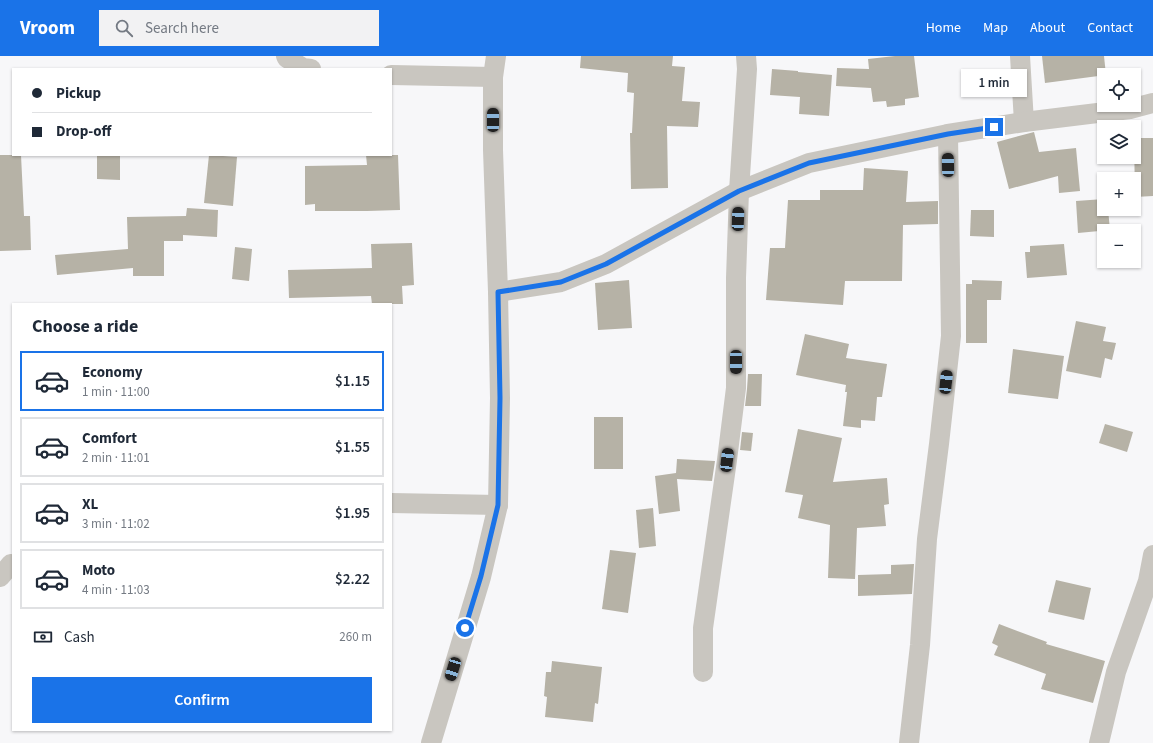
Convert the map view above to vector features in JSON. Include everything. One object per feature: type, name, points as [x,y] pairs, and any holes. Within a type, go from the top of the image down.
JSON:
[{"type":"street","points":[[286,56],[303,68]]},
{"type":"street","points":[[430,743],[481,576],[498,505],[500,398],[493,150],[493,77],[496,56]]},
{"type":"street","points":[[703,672],[703,628],[736,388],[736,278],[739,191],[747,69],[746,56]]},
{"type":"street","points":[[1020,56],[1024,122]]},
{"type":"street","points":[[392,75],[493,77]]},
{"type":"street","points":[[498,292],[561,282],[606,264],[739,191],[809,163],[948,134],[1024,122],[1130,109],[1153,103]]},
{"type":"street","points":[[909,743],[920,645],[927,539],[951,336],[948,134]]},
{"type":"street","points":[[392,503],[498,505]]},
{"type":"street","points":[[1099,743],[1116,672],[1148,581],[1153,555]]},
{"type":"building","points":[[581,56],[673,56],[672,66],[685,67],[682,101],[700,102],[698,127],[667,126],[668,188],[631,189],[630,133],[632,133],[634,93],[627,92],[628,73],[580,68]]},
{"type":"building","points":[[895,56],[914,56],[919,97],[905,99],[905,105],[887,107],[886,101],[873,102],[871,88],[836,86],[837,68],[869,69],[868,59]]},
{"type":"building","points":[[1042,56],[1104,56],[1105,68],[1097,68],[1097,76],[1045,83]]},
{"type":"building","points":[[772,69],[832,75],[829,116],[799,114],[800,97],[770,95]]},
{"type":"building","points":[[1034,132],[1039,152],[1076,148],[1080,191],[1059,193],[1058,176],[1009,189],[997,142]]},
{"type":"building","points":[[1141,138],[1153,138],[1153,196],[1141,197],[1141,172],[1135,172],[1134,164],[1141,164]]},
{"type":"building","points":[[0,155],[21,156],[24,216],[30,216],[31,250],[0,251]]},
{"type":"building","points":[[398,155],[400,210],[315,211],[315,204],[305,205],[305,166],[367,165],[366,156]]},
{"type":"building","points":[[97,156],[120,156],[120,180],[97,179]]},
{"type":"building","points":[[209,156],[237,157],[233,206],[204,203]]},
{"type":"building","points":[[864,168],[908,171],[906,202],[938,201],[938,224],[903,225],[902,281],[845,281],[843,305],[766,300],[770,248],[785,248],[788,200],[820,200],[820,190],[863,190]]},
{"type":"building","points":[[1097,200],[1097,216],[1109,216],[1109,224],[1097,224],[1097,231],[1078,233],[1076,201]]},
{"type":"building","points":[[187,208],[218,210],[217,237],[183,235],[183,241],[164,241],[164,276],[133,276],[133,268],[57,275],[55,255],[128,249],[127,217],[186,216]]},
{"type":"building","points":[[971,210],[994,210],[994,237],[970,236]]},
{"type":"building","points":[[412,243],[414,285],[402,286],[403,304],[372,303],[371,296],[289,298],[288,270],[372,268],[371,244]]},
{"type":"building","points":[[1064,244],[1067,275],[1027,278],[1025,252],[1030,252],[1030,246]]},
{"type":"building","points":[[235,247],[252,249],[249,281],[232,279]]},
{"type":"building","points":[[629,280],[632,328],[598,330],[595,283]]},
{"type":"building","points":[[972,280],[1002,281],[1001,300],[987,300],[987,343],[966,343],[966,284],[972,284]]},
{"type":"building","points":[[1076,321],[1106,327],[1103,341],[1116,343],[1112,360],[1105,358],[1101,378],[1066,371]]},
{"type":"building","points":[[805,334],[849,344],[846,358],[887,364],[882,397],[877,397],[875,421],[861,420],[861,428],[843,426],[847,392],[845,392],[846,385],[796,375]]},
{"type":"building","points":[[1013,349],[1064,356],[1058,399],[1008,393]]},
{"type":"building","points":[[748,374],[762,374],[761,406],[745,406]]},
{"type":"building","points":[[594,417],[623,417],[623,469],[594,469]]},
{"type":"building","points":[[1105,424],[1133,432],[1127,452],[1099,443]]},
{"type":"building","points":[[798,429],[842,438],[833,482],[887,478],[889,504],[884,505],[886,526],[857,528],[855,579],[828,578],[830,525],[798,518],[803,495],[785,492]]},
{"type":"building","points":[[742,432],[753,433],[751,451],[740,450]]},
{"type":"building","points":[[677,459],[715,461],[712,481],[677,479],[680,511],[659,514],[655,476],[676,473]]},
{"type":"building","points":[[653,508],[656,546],[639,548],[636,510]]},
{"type":"building","points":[[610,550],[636,553],[628,613],[602,609]]},
{"type":"building","points":[[914,564],[912,594],[858,596],[858,575],[891,574],[891,565]]},
{"type":"building","points":[[1056,580],[1091,588],[1084,620],[1048,612]]},
{"type":"building","points":[[999,624],[1047,642],[1046,644],[1105,661],[1093,703],[1041,689],[1046,674],[994,655],[998,646],[992,643]]},
{"type":"building","points":[[552,661],[602,667],[598,704],[595,703],[593,722],[545,717],[547,697],[544,696],[546,672],[551,672]]},
{"type":"route","points":[[465,628],[481,576],[498,505],[500,398],[498,292],[561,282],[606,264],[739,191],[809,163],[948,134],[994,127]]}]
